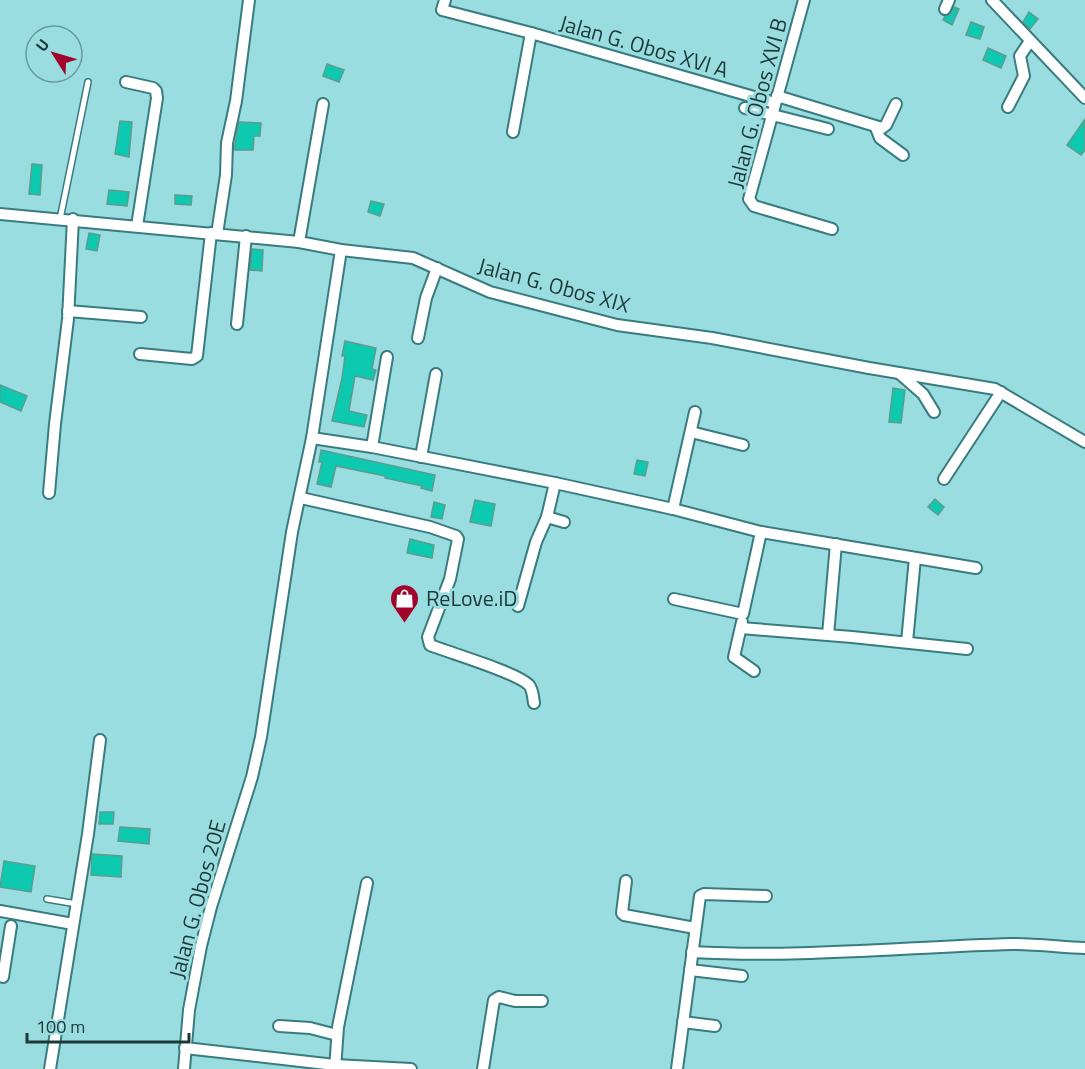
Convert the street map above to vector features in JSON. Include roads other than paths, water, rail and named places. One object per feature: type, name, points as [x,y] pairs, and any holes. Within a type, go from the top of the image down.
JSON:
[{"type":"street","points":[[140,354],[192,359],[197,356],[214,233],[226,175],[227,143],[235,108],[249,0]]},
{"type":"street","name":"Jalan G. Obos XVI A","points":[[445,0],[442,10],[776,100],[845,116],[876,128]]},
{"type":"street","name":"Jalan G. Obos XVI B","points":[[804,0],[749,199],[751,203],[832,229]]},
{"type":"street","points":[[992,0],[1085,98]]},
{"type":"street","points":[[513,132],[531,33]]},
{"type":"street","points":[[1008,107],[1024,76],[1020,56],[1030,41]]},
{"type":"street","points":[[126,82],[153,88],[157,98],[137,226]]},
{"type":"street","points":[[299,242],[323,104]]},
{"type":"street","points":[[896,104],[886,125],[876,128],[880,138],[903,155]]},
{"type":"street","points":[[745,108],[828,129]]},
{"type":"street","name":"Jalan G. Obos XIX","points":[[0,214],[246,236],[413,258],[490,292],[601,322],[712,338],[988,388],[1001,392],[1085,442]]},
{"type":"street","points":[[49,493],[68,311],[72,219]]},
{"type":"street","points":[[237,324],[246,236]]},
{"type":"street","name":"Jalan G. Obos 20E","points":[[183,1069],[189,1010],[201,946],[210,907],[252,777],[268,698],[292,532],[312,438],[341,249]]},
{"type":"street","points":[[418,338],[426,298],[437,268]]},
{"type":"street","points":[[68,311],[141,317]]},
{"type":"street","points":[[372,447],[387,357]]},
{"type":"street","points":[[899,373],[923,394],[934,412]]},
{"type":"street","points":[[421,457],[436,374]]},
{"type":"street","points":[[944,479],[1001,392]]},
{"type":"street","points":[[673,509],[695,412]]},
{"type":"street","points":[[690,432],[743,445]]},
{"type":"street","points":[[312,438],[372,447],[555,483],[673,509],[761,532],[976,568]]},
{"type":"street","points":[[518,606],[536,542],[548,517],[555,483]]},
{"type":"street","points":[[301,498],[430,527],[456,536],[458,539],[450,579],[428,642],[430,645],[513,675],[527,683],[532,689],[534,703]]},
{"type":"street","points":[[548,517],[564,522]]},
{"type":"street","points":[[754,671],[734,657],[761,532]]},
{"type":"street","points":[[828,634],[836,544]]},
{"type":"street","points":[[908,642],[915,558]]},
{"type":"street","points":[[674,599],[743,614]]},
{"type":"street","points":[[741,628],[828,634],[967,649]]},
{"type":"street","points":[[50,1069],[77,904],[100,740]]},
{"type":"street","points":[[626,881],[622,913],[624,915],[695,928]]},
{"type":"street","points":[[335,1067],[338,1035],[367,883]]},
{"type":"street","points":[[677,1069],[698,899],[701,895],[766,896]]},
{"type":"street","points":[[0,911],[73,924]]},
{"type":"street","points":[[3,977],[3,955],[11,926]]},
{"type":"street","points":[[693,952],[826,953],[1014,944],[1085,948]]},
{"type":"street","points":[[690,970],[742,976]]},
{"type":"street","points":[[483,1069],[494,1000],[499,997],[515,1001],[543,1001]]},
{"type":"street","points":[[683,1022],[715,1026]]},
{"type":"street","points":[[279,1026],[310,1028],[338,1035]]},
{"type":"street","points":[[185,1048],[335,1067],[411,1069]]},
{"type":"lane","points":[[60,219],[88,82]]},
{"type":"lane","points":[[47,899],[77,904]]},
{"type":"place","name":"ReLove.iD","points":[[405,624]]}]
